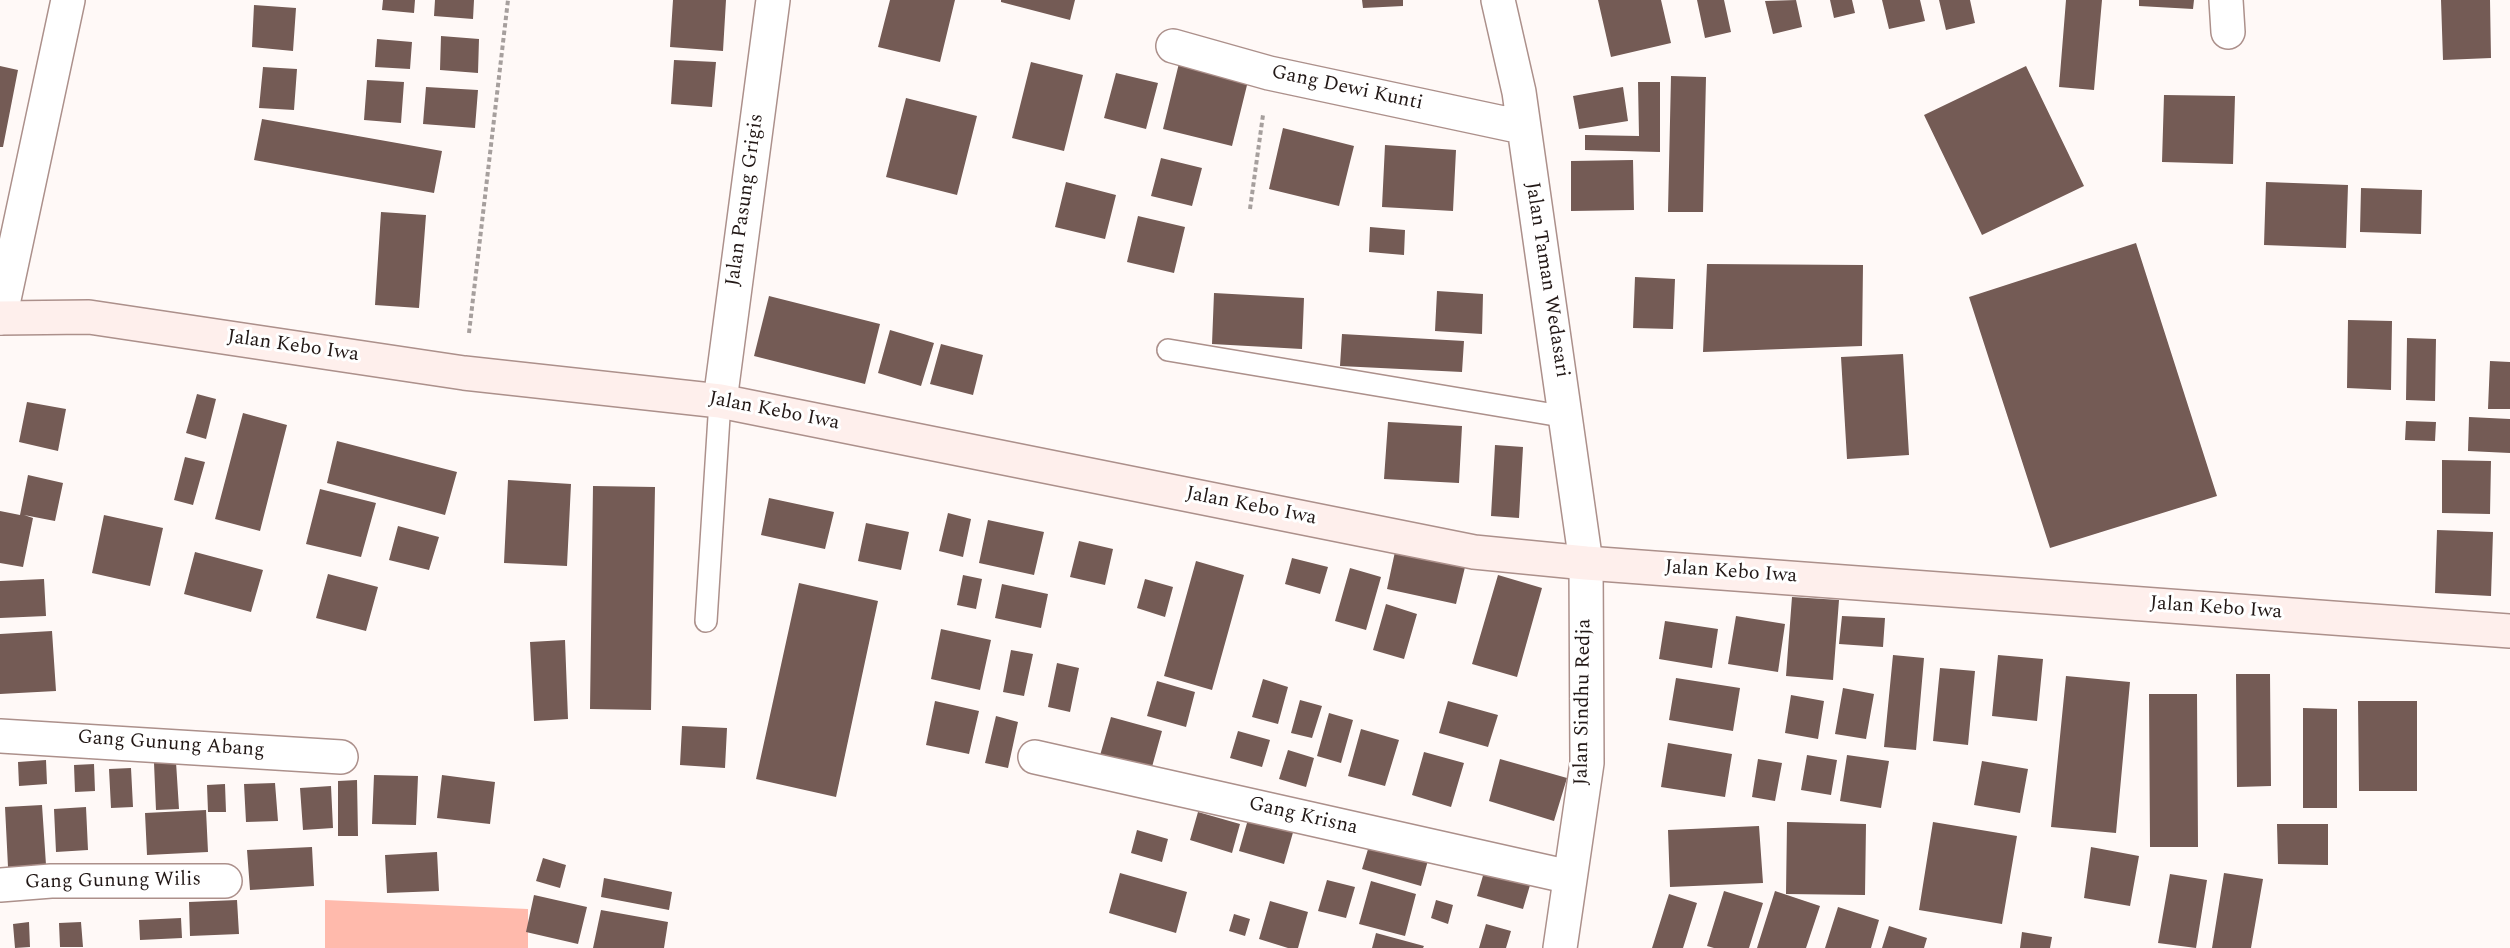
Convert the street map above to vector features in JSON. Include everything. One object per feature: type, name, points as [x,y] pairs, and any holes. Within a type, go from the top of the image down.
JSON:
[{"type":"street","points":[[0,318],[68,0]]},
{"type":"street","name":"Jalan Pasung Grigis","points":[[720,400],[773,0]]},
{"type":"street","name":"Jalan Taman Wedasari","points":[[1498,0],[1519,92],[1522,127],[1567,417],[1586,562]]},
{"type":"street","points":[[2226,0],[2228,32]]},
{"type":"street","name":"Gang Dewi Kunti","points":[[1173,46],[1269,73],[1522,127]]},
{"type":"street","name":"Jalan Kebo Iwa","points":[[0,318],[89,317],[464,373],[720,400],[1474,552],[2510,630]]},
{"type":"street","name":"Jalan Sindhu Redja","points":[[1560,948],[1587,763],[1586,562]]},
{"type":"street","name":"Gang Gunung Abang","points":[[0,736],[341,757]]},
{"type":"street","name":"Gang Krisna","points":[[1035,757],[1570,877]]},
{"type":"street","name":"Gang Gunung Wilis","points":[[0,885],[51,881],[225,881]]},
{"type":"lane","points":[[1168,350],[1567,417]]},
{"type":"lane","points":[[706,621],[720,400]]},
{"type":"path","points":[[464,373],[508,0]]},
{"type":"path","points":[[1250,209],[1269,73]]},
{"type":"shaded area","points":[[325,900],[528,909],[528,948],[325,948]]},
{"type":"building","points":[[383,0],[415,0],[414,13],[382,10]]},
{"type":"building","points":[[435,0],[474,0],[473,19],[434,16]]},
{"type":"building","points":[[673,0],[726,0],[723,51],[670,47]]},
{"type":"building","points":[[890,0],[955,0],[940,62],[878,47]]},
{"type":"building","points":[[1001,0],[1075,0],[1070,20],[1001,2]]},
{"type":"building","points":[[1362,0],[1403,0],[1403,6],[1363,8]]},
{"type":"building","points":[[1598,0],[1661,0],[1671,43],[1611,57]]},
{"type":"building","points":[[1697,0],[1724,0],[1731,32],[1705,38]]},
{"type":"building","points":[[1796,0],[1802,27],[1773,34],[1765,1]]},
{"type":"building","points":[[1830,0],[1852,0],[1855,13],[1834,18]]},
{"type":"building","points":[[1882,0],[1920,0],[1925,21],[1889,29]]},
{"type":"building","points":[[1939,0],[1970,0],[1975,23],[1946,30]]},
{"type":"building","points":[[2066,0],[2102,0],[2094,90],[2059,87]]},
{"type":"building","points":[[2139,0],[2194,0],[2193,9],[2139,6]]},
{"type":"building","points":[[2441,0],[2490,0],[2491,58],[2443,60]]},
{"type":"building","points":[[254,5],[296,8],[293,51],[252,47]]},
{"type":"building","points":[[441,36],[479,39],[478,73],[440,70]]},
{"type":"building","points":[[377,39],[412,42],[410,69],[375,67]]},
{"type":"building","points":[[1180,59],[1249,77],[1232,146],[1163,129]]},
{"type":"building","points":[[674,60],[716,62],[712,107],[671,104]]},
{"type":"building","points":[[1031,62],[1083,75],[1064,151],[1012,138]]},
{"type":"building","points":[[0,66],[18,70],[3,147],[0,147]]},
{"type":"building","points":[[2026,66],[2084,186],[1982,235],[1924,115]]},
{"type":"building","points":[[263,67],[297,69],[294,110],[259,108]]},
{"type":"building","points":[[1116,73],[1158,83],[1146,129],[1104,118]]},
{"type":"building","points":[[1671,76],[1706,77],[1703,212],[1668,212]]},
{"type":"building","points":[[367,80],[404,82],[401,123],[364,120]]},
{"type":"building","points":[[1638,82],[1660,82],[1660,152],[1585,150],[1585,135],[1639,136]]},
{"type":"building","points":[[426,87],[478,90],[475,128],[423,124]]},
{"type":"building","points":[[1623,87],[1628,121],[1579,129],[1573,96]]},
{"type":"building","points":[[2164,95],[2235,96],[2233,164],[2162,162]]},
{"type":"building","points":[[906,98],[977,116],[957,195],[886,177]]},
{"type":"building","points":[[262,119],[442,151],[434,193],[254,160]]},
{"type":"building","points":[[1283,128],[1354,146],[1339,206],[1269,189]]},
{"type":"building","points":[[1385,145],[1456,150],[1453,211],[1382,207]]},
{"type":"building","points":[[1161,158],[1202,168],[1192,206],[1151,196]]},
{"type":"building","points":[[1633,160],[1634,210],[1571,211],[1571,161]]},
{"type":"building","points":[[1066,182],[1116,195],[1105,239],[1055,227]]},
{"type":"building","points":[[2266,182],[2348,185],[2346,248],[2264,245]]},
{"type":"building","points":[[2361,188],[2422,190],[2421,234],[2360,232]]},
{"type":"building","points":[[381,212],[426,215],[419,308],[375,305]]},
{"type":"building","points":[[1138,216],[1185,227],[1174,273],[1127,262]]},
{"type":"building","points":[[1370,227],[1405,230],[1404,255],[1369,252]]},
{"type":"building","points":[[2136,243],[2217,496],[2050,548],[1969,297]]},
{"type":"building","points":[[1707,264],[1863,265],[1862,346],[1703,352]]},
{"type":"building","points":[[1635,277],[1675,279],[1673,329],[1633,328]]},
{"type":"building","points":[[1437,291],[1483,294],[1482,334],[1435,331]]},
{"type":"building","points":[[1214,293],[1304,298],[1302,349],[1212,344]]},
{"type":"building","points":[[769,296],[880,324],[865,384],[754,356]]},
{"type":"building","points":[[2348,320],[2392,321],[2391,390],[2347,388]]},
{"type":"building","points":[[890,330],[934,343],[921,386],[878,373]]},
{"type":"building","points":[[1342,334],[1464,341],[1462,372],[1340,366]]},
{"type":"building","points":[[2407,338],[2436,339],[2435,401],[2406,400]]},
{"type":"building","points":[[941,344],[983,355],[973,395],[930,384]]},
{"type":"building","points":[[1903,354],[1909,455],[1847,459],[1841,357]]},
{"type":"building","points":[[2490,361],[2510,362],[2510,409],[2488,409]]},
{"type":"building","points":[[197,394],[216,399],[206,439],[186,433]]},
{"type":"building","points":[[27,402],[66,409],[58,451],[19,442]]},
{"type":"building","points":[[243,413],[287,425],[260,531],[215,519]]},
{"type":"building","points":[[2469,417],[2510,419],[2510,453],[2468,451]]},
{"type":"building","points":[[2406,421],[2436,422],[2435,441],[2405,440]]},
{"type":"building","points":[[1388,422],[1462,426],[1459,483],[1384,479]]},
{"type":"building","points":[[337,441],[457,472],[445,515],[327,483]]},
{"type":"building","points":[[1495,445],[1523,447],[1519,518],[1491,516]]},
{"type":"building","points":[[185,457],[205,462],[193,505],[174,500]]},
{"type":"building","points":[[2442,460],[2491,461],[2490,514],[2442,513]]},
{"type":"building","points":[[28,475],[63,483],[55,521],[24,515],[33,518],[23,567],[0,563],[0,511],[20,515]]},
{"type":"building","points":[[508,480],[571,484],[567,566],[504,563]]},
{"type":"building","points":[[593,486],[655,487],[651,710],[590,709]]},
{"type":"building","points":[[320,489],[376,503],[361,557],[306,544]]},
{"type":"building","points":[[769,498],[834,512],[825,549],[761,535]]},
{"type":"building","points":[[948,513],[971,519],[963,557],[939,551]]},
{"type":"building","points":[[104,515],[163,528],[150,586],[92,573]]},
{"type":"building","points":[[988,520],[1044,532],[1034,575],[979,563]]},
{"type":"building","points":[[866,523],[909,532],[901,570],[858,561]]},
{"type":"building","points":[[398,526],[439,537],[429,570],[389,560]]},
{"type":"building","points":[[2437,530],[2493,532],[2491,596],[2435,593]]},
{"type":"building","points":[[1079,541],[1113,549],[1105,585],[1070,577]]},
{"type":"building","points":[[1396,547],[1466,563],[1456,604],[1387,589]]},
{"type":"building","points":[[195,552],[263,570],[251,612],[184,594]]},
{"type":"building","points":[[1292,558],[1328,567],[1320,594],[1285,584]]},
{"type":"building","points":[[1196,561],[1244,575],[1212,690],[1164,676]]},
{"type":"building","points":[[1350,568],[1381,577],[1366,630],[1335,621]]},
{"type":"building","points":[[328,574],[378,587],[366,631],[316,618]]},
{"type":"building","points":[[963,575],[982,579],[976,609],[957,605]]},
{"type":"building","points":[[1498,575],[1542,588],[1517,677],[1472,664]]},
{"type":"building","points":[[44,579],[46,616],[0,618],[0,581]]},
{"type":"building","points":[[1145,579],[1173,587],[1165,617],[1137,608]]},
{"type":"building","points":[[799,583],[878,601],[836,797],[756,779]]},
{"type":"building","points":[[1002,584],[1048,594],[1041,628],[995,618]]},
{"type":"building","points":[[1792,597],[1839,600],[1833,680],[1786,676]]},
{"type":"building","points":[[1386,604],[1417,614],[1404,659],[1373,650]]},
{"type":"building","points":[[1736,616],[1785,624],[1778,672],[1728,664]]},
{"type":"building","points":[[1842,616],[1885,618],[1883,647],[1839,644]]},
{"type":"building","points":[[1665,621],[1718,629],[1712,668],[1659,659]]},
{"type":"building","points":[[941,629],[991,640],[980,690],[931,679]]},
{"type":"building","points":[[52,631],[56,691],[0,694],[0,634]]},
{"type":"building","points":[[565,640],[568,719],[534,721],[530,642]]},
{"type":"building","points":[[1011,650],[1033,654],[1024,696],[1003,692]]},
{"type":"building","points":[[1893,655],[1924,658],[1916,750],[1884,747]]},
{"type":"building","points":[[1998,655],[2043,659],[2037,721],[1992,716]]},
{"type":"building","points":[[1057,663],[1079,668],[1070,712],[1048,707]]},
{"type":"building","points":[[1940,668],[1975,671],[1968,745],[1933,741]]},
{"type":"building","points":[[2236,674],[2270,674],[2271,786],[2237,787]]},
{"type":"building","points":[[2066,676],[2130,682],[2116,833],[2051,827]]},
{"type":"building","points":[[1676,678],[1740,688],[1733,731],[1669,720]]},
{"type":"building","points":[[1263,679],[1288,687],[1278,724],[1252,717]]},
{"type":"building","points":[[1157,681],[1195,692],[1186,727],[1147,716]]},
{"type":"building","points":[[1843,688],[1874,694],[1866,739],[1835,734]]},
{"type":"building","points":[[2149,694],[2197,694],[2198,847],[2150,847]]},
{"type":"building","points":[[1791,695],[1824,701],[1818,739],[1785,733]]},
{"type":"building","points":[[1300,700],[1322,706],[1312,738],[1291,733]]},
{"type":"building","points":[[935,701],[979,711],[969,754],[926,745]]},
{"type":"building","points":[[1448,701],[1498,715],[1488,747],[1439,733]]},
{"type":"building","points":[[2358,701],[2417,701],[2417,791],[2359,791]]},
{"type":"building","points":[[2303,708],[2337,709],[2337,808],[2303,808]]},
{"type":"building","points":[[1329,713],[1353,720],[1341,763],[1317,756]]},
{"type":"building","points":[[996,716],[1018,722],[1008,768],[985,763]]},
{"type":"building","points":[[1111,717],[1162,731],[1150,774],[1099,759]]},
{"type":"building","points":[[682,726],[727,728],[725,768],[680,765]]},
{"type":"building","points":[[1361,729],[1399,740],[1385,786],[1348,776]]},
{"type":"building","points":[[1238,731],[1270,740],[1262,767],[1230,758]]},
{"type":"building","points":[[1668,743],[1732,754],[1725,797],[1661,787]]},
{"type":"building","points":[[1288,750],[1314,758],[1306,787],[1279,779]]},
{"type":"building","points":[[1424,752],[1464,763],[1451,807],[1412,795]]},
{"type":"building","points":[[1807,755],[1837,760],[1831,795],[1801,790]]},
{"type":"building","points":[[1847,755],[1889,761],[1881,808],[1840,801]]},
{"type":"building","points":[[1500,759],[1567,778],[1554,821],[1489,801]]},
{"type":"building","points":[[1758,759],[1782,763],[1775,801],[1752,797]]},
{"type":"building","points":[[46,760],[47,784],[19,786],[18,762]]},
{"type":"building","points":[[1982,761],[2028,769],[2020,813],[1974,805]]},
{"type":"building","points":[[176,762],[179,809],[156,810],[154,763]]},
{"type":"building","points":[[94,764],[95,791],[75,792],[74,765]]},
{"type":"building","points":[[131,768],[133,807],[111,808],[109,769]]},
{"type":"building","points":[[374,775],[418,776],[416,825],[372,824]]},
{"type":"building","points":[[442,775],[495,782],[490,824],[437,818]]},
{"type":"building","points":[[357,780],[358,836],[338,836],[338,781]]},
{"type":"building","points":[[275,783],[278,821],[246,822],[244,784]]},
{"type":"building","points":[[225,784],[226,812],[208,812],[207,785]]},
{"type":"building","points":[[331,786],[333,828],[303,830],[300,788]]},
{"type":"building","points":[[42,805],[46,865],[8,867],[5,807]]},
{"type":"building","points":[[86,807],[88,850],[56,852],[54,809]]},
{"type":"building","points":[[206,810],[208,852],[147,855],[145,813]]},
{"type":"building","points":[[1198,812],[1240,824],[1232,853],[1190,840]]},
{"type":"building","points":[[1249,816],[1294,829],[1284,864],[1239,851]]},
{"type":"building","points":[[1787,822],[1866,824],[1865,895],[1786,894]]},
{"type":"building","points":[[1933,822],[2017,836],[2002,924],[1919,910]]},
{"type":"building","points":[[2277,824],[2328,824],[2328,865],[2278,864]]},
{"type":"building","points":[[1759,826],[1763,883],[1670,887],[1668,830]]},
{"type":"building","points":[[1137,830],[1168,839],[1162,862],[1131,853]]},
{"type":"building","points":[[1372,836],[1430,853],[1421,886],[1362,869]]},
{"type":"building","points":[[312,847],[314,886],[250,890],[247,850]]},
{"type":"building","points":[[2091,847],[2139,856],[2130,906],[2084,898]]},
{"type":"building","points":[[437,852],[439,891],[387,893],[385,855]]},
{"type":"building","points":[[543,858],[566,865],[560,888],[536,881]]},
{"type":"building","points":[[1487,862],[1533,875],[1523,909],[1477,896]]},
{"type":"building","points":[[1120,873],[1187,892],[1176,933],[1109,913]]},
{"type":"building","points":[[2224,873],[2263,879],[2251,948],[2212,948]]},
{"type":"building","points":[[2170,874],[2207,880],[2196,948],[2158,943]]},
{"type":"building","points":[[604,878],[672,892],[669,910],[601,897]]},
{"type":"building","points":[[1327,880],[1355,887],[1346,918],[1318,911]]},
{"type":"building","points":[[1371,881],[1416,894],[1405,936],[1359,924]]},
{"type":"building","points":[[1724,891],[1763,903],[1749,948],[1707,946]]},
{"type":"building","points":[[1775,891],[1820,906],[1806,948],[1757,948]]},
{"type":"building","points":[[1669,894],[1697,903],[1683,948],[1652,948]]},
{"type":"building","points":[[534,895],[587,907],[578,944],[526,932]]},
{"type":"building","points":[[237,900],[239,934],[190,936],[189,902]]},
{"type":"building","points":[[1436,900],[1453,905],[1448,924],[1431,918]]},
{"type":"building","points":[[1270,901],[1308,912],[1298,948],[1288,948],[1259,939]]},
{"type":"building","points":[[1838,907],[1879,920],[1871,948],[1825,948]]},
{"type":"building","points":[[601,910],[668,922],[664,948],[593,948]]},
{"type":"building","points":[[1234,914],[1250,919],[1245,936],[1229,931]]},
{"type":"building","points":[[181,918],[182,938],[140,940],[139,920]]},
{"type":"building","points":[[29,922],[30,947],[15,948],[13,924]]},
{"type":"building","points":[[81,922],[83,947],[60,947],[59,923]]},
{"type":"building","points":[[1486,924],[1511,931],[1506,948],[1479,948]]},
{"type":"building","points":[[1889,926],[1927,938],[1924,948],[1882,948]]},
{"type":"building","points":[[2022,932],[2052,937],[2050,948],[2020,948]]},
{"type":"building","points":[[1376,933],[1424,946],[1423,948],[1372,948]]}]
